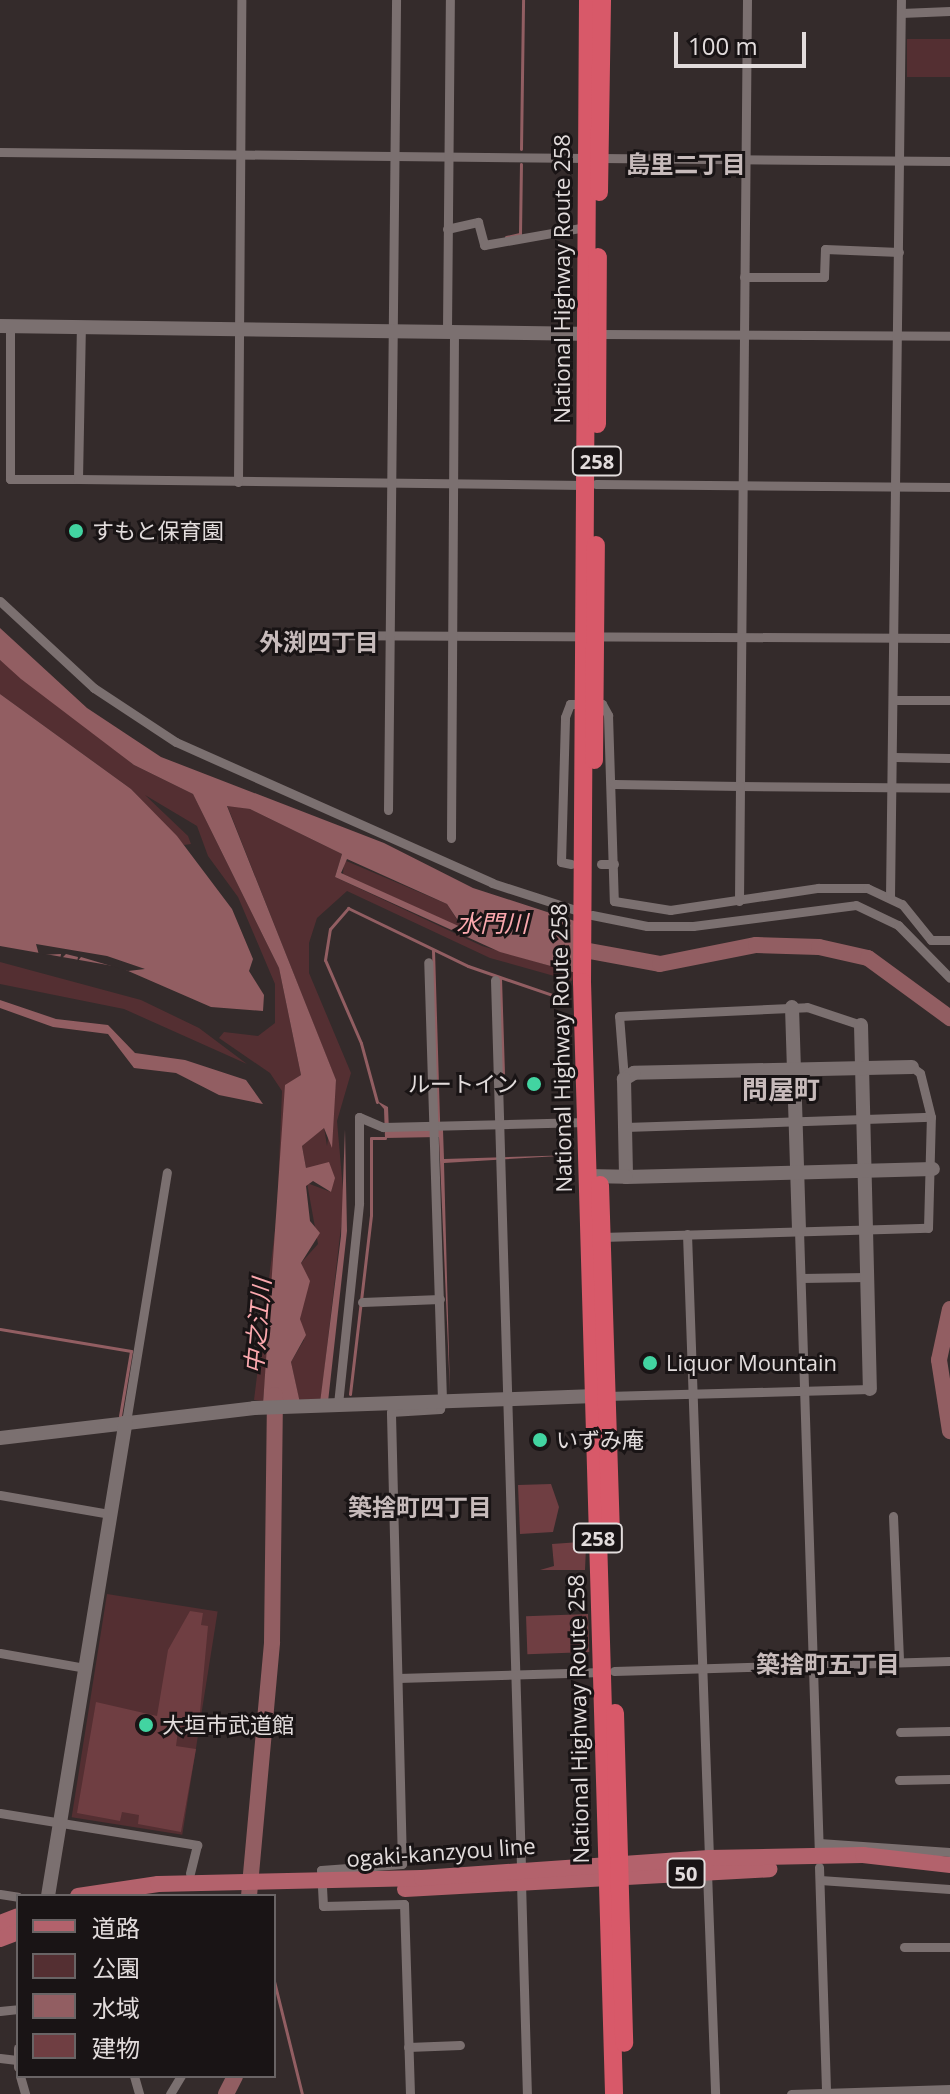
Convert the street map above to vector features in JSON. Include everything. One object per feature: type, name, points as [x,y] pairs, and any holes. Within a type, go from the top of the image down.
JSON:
[{"type":"highway","name":"National Highway Route 258","points":[[588,0],[593,158],[586,1122],[601,1237],[599,1396]]},
{"type":"highway","name":"National Highway Route 258","points":[[591,334],[586,227],[602,0]]},
{"type":"highway","name":"National Highway Route 258","points":[[587,982],[613,1869],[614,2094]]},
{"type":"highway","name":"National Highway Route 258","points":[[613,1869],[625,2094]]},
{"type":"main road","name":"ogaki-kanzyou line","points":[[819,1862],[950,1876]]},
{"type":"main road","name":"ogaki-kanzyou line","points":[[91,1894],[158,1884],[216,1889],[422,1883],[708,1865],[819,1862],[950,1865]]},
{"type":"main road","name":"ogaki-kanzyou line","points":[[197,1894],[216,1889]]},
{"type":"street","points":[[238,482],[241,0]]},
{"type":"street","points":[[388,810],[396,0]]},
{"type":"street","points":[[450,0],[447,229],[452,484],[451,838]]},
{"type":"street","points":[[739,901],[747,0]]},
{"type":"street","points":[[890,897],[895,789],[901,0]]},
{"type":"street","points":[[901,13],[950,11]]},
{"type":"street","points":[[0,152],[950,161]]},
{"type":"street","points":[[447,229],[478,222],[484,245],[586,227]]},
{"type":"street","points":[[744,277],[824,277],[825,249],[899,252]]},
{"type":"street","points":[[950,336],[5,326],[5,437],[10,479],[950,487]]},
{"type":"street","points":[[78,479],[81,327]]},
{"type":"street","points":[[0,601],[94,688],[176,742],[492,883],[587,917],[647,926],[693,926],[856,905],[898,925],[950,978]]},
{"type":"street","points":[[294,640],[294,635],[950,638]]},
{"type":"street","points":[[895,700],[950,700]]},
{"type":"street","points":[[571,864],[561,862],[565,717],[570,704],[602,704],[608,715],[614,784],[614,901],[670,910],[845,886],[890,897],[931,940],[950,940]]},
{"type":"street","points":[[894,757],[950,758]]},
{"type":"street","points":[[614,784],[950,788]]},
{"type":"street","points":[[601,864],[614,864]]},
{"type":"street","points":[[410,2094],[404,1904],[323,1906],[321,1870],[402,1864],[391,1412],[440,1409],[442,1400],[428,962]]},
{"type":"street","points":[[495,980],[527,2094]]},
{"type":"street","points":[[0,1438],[254,1408],[870,1389],[861,1025],[831,1012],[792,1007],[699,1017],[619,1016],[626,1177]]},
{"type":"street","points":[[792,1007],[826,2094]]},
{"type":"street","points":[[601,1237],[928,1228],[933,1169],[931,1117],[920,1073],[912,1067],[634,1073],[624,1079]]},
{"type":"street","points":[[336,1404],[359,1203],[359,1117],[388,1126],[434,1131],[499,1123],[586,1122]]},
{"type":"street","points":[[625,1127],[931,1117]]},
{"type":"street","points":[[593,1176],[933,1169]]},
{"type":"street","points":[[48,1894],[167,1172]]},
{"type":"street","points":[[687,1234],[715,2094]]},
{"type":"street","points":[[801,1278],[867,1277]]},
{"type":"street","points":[[362,1302],[440,1299]]},
{"type":"street","points":[[0,1495],[110,1514]]},
{"type":"street","points":[[893,1516],[899,1662]]},
{"type":"street","points":[[0,1653],[85,1668]]},
{"type":"street","points":[[398,1678],[950,1661]]},
{"type":"street","points":[[900,1732],[950,1731]]},
{"type":"street","points":[[899,1780],[950,1779]]},
{"type":"street","points":[[0,1813],[197,1845],[190,1873]]},
{"type":"street","points":[[819,1862],[950,1852]]},
{"type":"street","points":[[819,1862],[950,1889]]},
{"type":"street","points":[[904,1947],[950,1947]]},
{"type":"street","points":[[408,2047],[460,2045]]},
{"type":"street","points":[[791,2094],[950,2089]]},
{"type":"green space","points":[[907,39],[950,39],[950,77],[907,77]]},
{"type":"green space","points":[[0,660],[134,765],[193,794],[279,968],[301,1075],[286,1085],[278,1251],[263,1401],[254,1400],[277,1214],[282,1091],[270,1073],[219,1038],[224,1032],[258,1036],[275,1023],[275,984],[238,897],[208,856],[197,826],[145,795],[188,836],[191,844],[184,845],[131,789],[0,694]]},
{"type":"green space","points":[[227,805],[250,809],[342,854],[335,877],[482,946],[575,973],[572,981],[490,958],[347,891],[317,918],[309,943],[309,973],[351,1073],[337,1121],[344,1201],[321,1399],[299,1400],[291,1362],[304,1340],[300,1319],[307,1279],[301,1263],[318,1244],[307,1183],[331,1192],[333,1176],[306,1168],[302,1146],[324,1127],[327,1146],[336,1081]]},
{"type":"green space","points":[[344,860],[447,904],[463,929],[343,874]]},
{"type":"green space","points":[[0,962],[141,1000],[199,1028],[247,1064],[124,1009],[0,984]]},
{"type":"green space","name":"大垣市武道館","points":[[107,1594],[218,1612],[182,1835],[72,1817]]},
{"type":"water","points":[[0,628],[87,708],[161,757],[384,843],[473,888],[587,925],[587,976],[500,952],[335,877],[342,854],[250,809],[227,806],[336,1080],[332,1148],[324,1128],[302,1146],[306,1168],[329,1162],[335,1178],[331,1192],[313,1181],[306,1186],[310,1221],[320,1233],[301,1263],[310,1281],[300,1319],[306,1335],[291,1362],[300,1403],[263,1404],[285,1085],[301,1075],[279,968],[193,794],[134,765],[0,660]],"holes":[[[347,859],[447,904],[463,928],[341,873]]]},
{"type":"water","points":[[0,694],[131,789],[177,836],[232,909],[253,959],[249,971],[264,995],[263,1011],[211,1007],[119,967],[0,946]]},
{"type":"water","points":[[0,1000],[56,1019],[108,1025],[135,1053],[185,1060],[246,1080],[263,1104],[219,1095],[176,1073],[134,1068],[108,1034],[53,1027],[0,1008]]},
{"type":"water","points":[[377,1101],[388,1107],[389,1131],[443,1130],[444,1159],[576,1155],[444,1163],[450,1393],[439,1137],[385,1138],[384,1109]]},
{"type":"water","points":[[345,1129],[347,1231],[328,1402],[320,1403],[341,1236]]},
{"type":"pier","points":[[36,944],[107,956],[145,969],[128,971],[81,957],[77,962],[78,957],[66,954],[60,960],[61,954],[39,955]]},
{"type":"building","points":[[551,1484],[559,1507],[553,1532],[520,1534],[518,1485]]},
{"type":"building","points":[[580,1542],[586,1547],[585,1570],[540,1570],[554,1566],[552,1544]]},
{"type":"building","points":[[190,1611],[203,1613],[201,1625],[208,1626],[198,1734],[178,1731],[176,1746],[196,1749],[181,1832],[138,1824],[139,1815],[122,1812],[120,1821],[77,1813],[96,1702],[157,1716],[168,1650]]},
{"type":"building","points":[[588,1614],[589,1652],[527,1654],[526,1616]]},
{"type":"waterway","points":[[521,149],[523,0]]},
{"type":"waterway","points":[[506,237],[520,234],[521,164]]},
{"type":"waterway","points":[[377,1102],[361,1043],[325,960],[330,929],[348,908],[468,966],[558,997]]},
{"type":"waterway","name":"水門川","points":[[573,948],[660,964],[756,945],[819,947],[868,958],[950,1018]]},
{"type":"waterway","points":[[433,950],[438,1121]]},
{"type":"waterway","points":[[500,978],[503,1073]]},
{"type":"waterway","points":[[350,1394],[371,1215],[371,1138],[385,1138]]},
{"type":"waterway","name":"水門川","points":[[950,1309],[939,1360],[950,1431]]},
{"type":"waterway","points":[[0,1329],[131,1351],[120,1416]]},
{"type":"waterway","name":"中之江川","points":[[249,1894],[272,1642],[275,1395]]},
{"type":"waterway","name":"中之江川","points":[[249,1857],[255,1877]]},
{"type":"waterway","points":[[276,1989],[302,2094]]},
{"type":"waterway","name":"中之江川","points":[[226,2094],[234,2078]]},
{"type":"place","name":"すもと保育園","points":[[76,531]]},
{"type":"place","name":"ルートイン","points":[[534,1084]]},
{"type":"place","name":"Liquor Mountain","points":[[650,1363]]},
{"type":"place","name":"いずみ庵","points":[[540,1440]]},
{"type":"place","name":"大垣市武道館","points":[[146,1725]]},
{"type":"district","name":"島里二丁目","points":[[686,164]]},
{"type":"district","name":"外渕四丁目","points":[[319,642]]},
{"type":"district","name":"問屋町","points":[[781,1090]]},
{"type":"district","name":"築捨町四丁目","points":[[420,1507]]},
{"type":"district","name":"築捨町五丁目","points":[[828,1664]]}]
